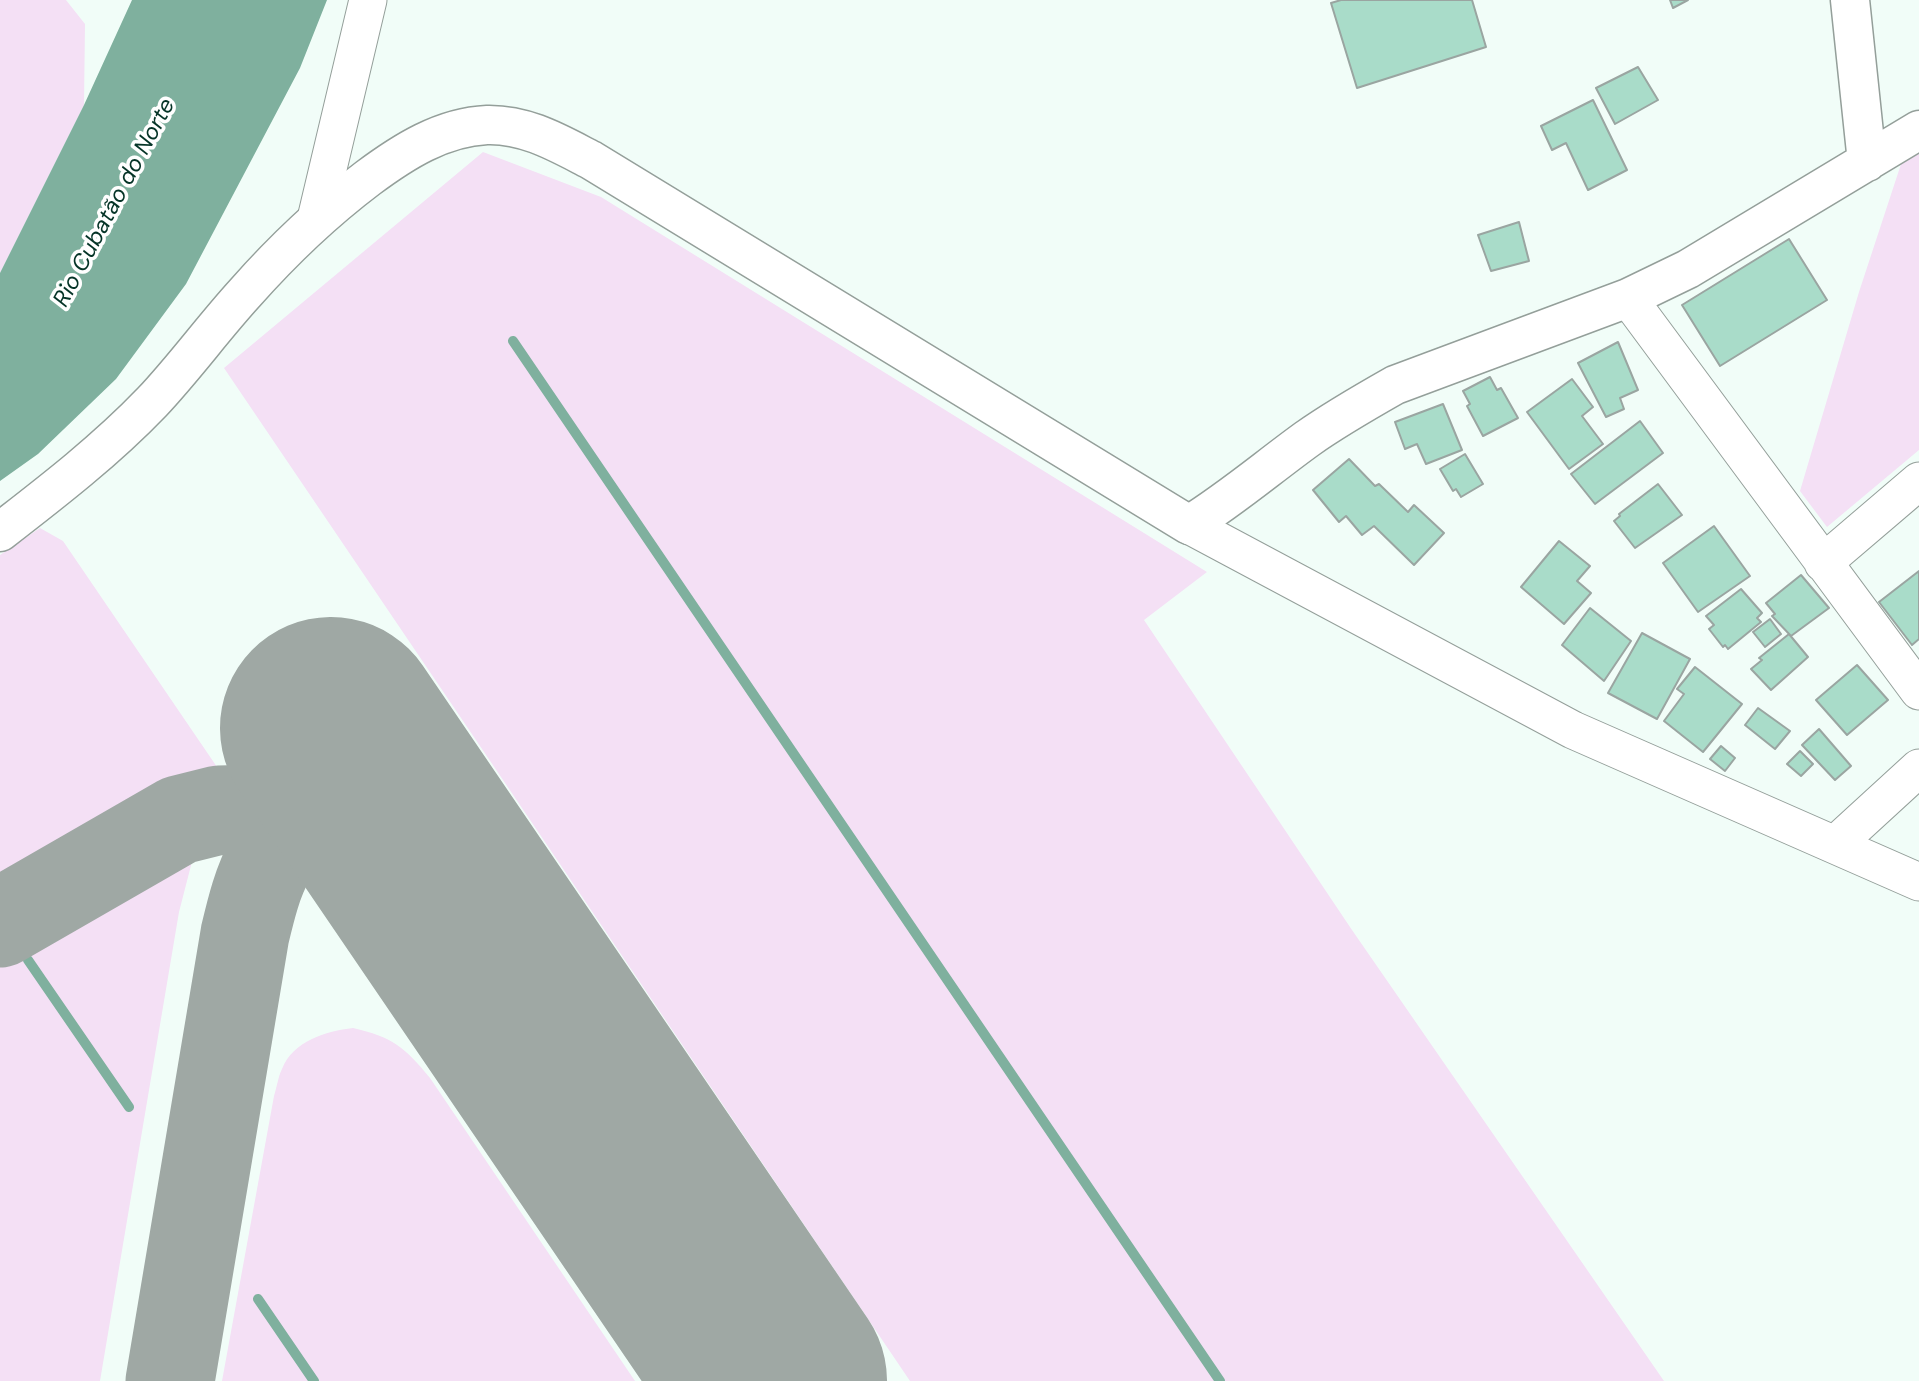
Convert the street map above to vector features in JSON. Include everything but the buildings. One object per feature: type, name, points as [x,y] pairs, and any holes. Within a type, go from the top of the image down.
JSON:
[{"type":"street","points":[[316,219],[368,0]]},
{"type":"street","points":[[1850,0],[1867,162]]},
{"type":"street","points":[[0,532],[51,493],[122,432],[154,400],[244,293],[316,219],[339,200],[400,155],[443,133],[486,125],[522,128],[591,160],[1189,525],[1573,730],[1919,882]]},
{"type":"street","points":[[1189,525],[1232,498],[1306,440],[1395,385],[1628,298],[1688,269],[1919,131]]},
{"type":"street","points":[[1628,298],[1919,691]]},
{"type":"street","points":[[1823,563],[1919,481]]},
{"type":"street","points":[[1836,844],[1919,768]]},
{"type":"shaded area","points":[[0,0],[66,0],[85,24],[84,105],[0,273]]},
{"type":"shaded area","points":[[1919,151],[1919,450],[1827,527],[1800,491],[1859,292],[1902,161]]},
{"type":"shaded area","points":[[483,152],[601,197],[1207,572],[1144,620],[1352,930],[1664,1381],[910,1381],[224,368]]},
{"type":"shaded area","points":[[40,528],[63,541],[217,767],[0,898],[0,555]]},
{"type":"shaded area","points":[[193,839],[196,846],[179,912],[100,1381],[0,1381],[0,953],[107,892],[187,840]]},
{"type":"shaded area","points":[[353,1028],[378,1035],[397,1045],[413,1058],[430,1078],[635,1381],[222,1381],[274,1096],[281,1072],[287,1059],[302,1045],[322,1035]]},
{"type":"water","name":"Rio Cubatão do Norte","points":[[132,0],[327,0],[300,68],[186,284],[116,379],[38,454],[0,481],[0,273],[84,105]]},
{"type":"waterway","points":[[513,341],[1220,1381]]},
{"type":"waterway","points":[[28,960],[129,1107]]},
{"type":"waterway","points":[[258,1299],[314,1381]]},
{"type":"taxiway","points":[[0,923],[179,820],[219,810],[260,809],[352,814]]},
{"type":"taxiway","points":[[170,1381],[245,934],[262,877],[281,844],[294,832],[311,822],[331,817],[358,817],[378,822],[393,831],[417,853]]},
{"type":"runway","points":[[331,728],[776,1381]]}]
